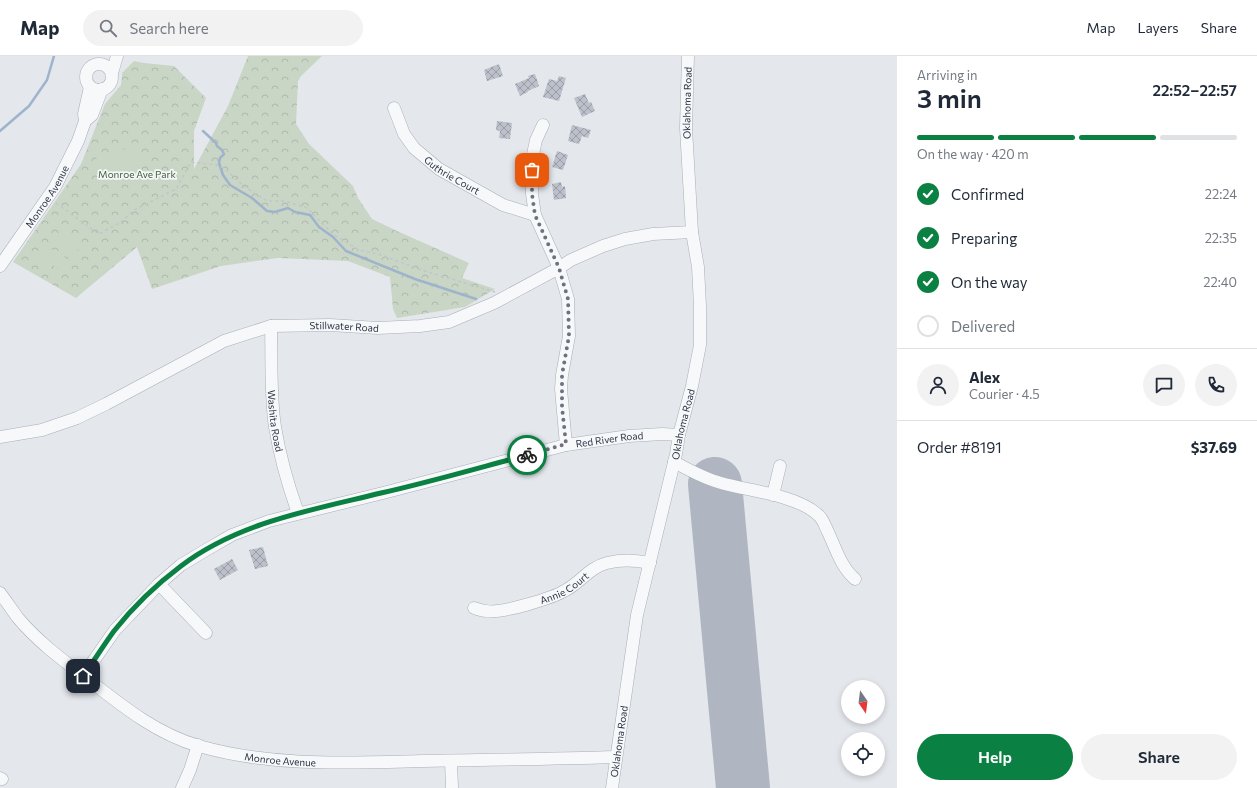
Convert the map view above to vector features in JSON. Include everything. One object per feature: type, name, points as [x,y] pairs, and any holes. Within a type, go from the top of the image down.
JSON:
[{"type":"street","name":"Monroe Avenue","points":[[0,266],[55,187],[75,147],[85,121],[84,114],[96,88],[110,83],[117,56]]},
{"type":"street","name":"Oklahoma Road","points":[[612,788],[637,616],[674,462],[679,435],[692,386],[700,345],[699,283],[692,232],[686,128],[688,56]]},
{"type":"street","name":"Monroe Avenue","points":[[96,88],[86,78],[88,70],[91,66],[104,60],[105,65],[112,73]]},
{"type":"street","name":"Guthrie Court","points":[[394,108],[404,134],[414,148],[439,169],[503,205],[535,215]]},
{"type":"street","points":[[543,125],[536,140],[532,159],[532,194],[535,215],[559,268],[568,299],[569,336],[562,375],[562,407],[566,444]]},
{"type":"street","name":"Stillwater Road","points":[[0,437],[42,430],[77,418],[224,341],[271,326],[330,325],[378,328],[420,326],[449,322],[471,314],[508,296],[571,260],[603,246],[625,239],[653,234],[692,232]]},
{"type":"street","name":"Washita Road","points":[[271,326],[272,394],[275,426],[288,486],[298,513]]},
{"type":"street","name":"Red River Road","points":[[83,676],[115,630],[159,584],[181,565],[232,535],[269,521],[298,513],[383,493],[566,444],[629,436],[662,434],[679,435]]},
{"type":"street","points":[[674,462],[703,477],[811,508],[819,515],[824,523],[841,563],[855,580]]},
{"type":"street","points":[[773,496],[780,466]]},
{"type":"street","name":"Annie Court","points":[[474,608],[487,612],[507,609],[553,596],[566,590],[584,576],[606,563],[633,560],[650,563]]},
{"type":"street","points":[[159,584],[206,633]]},
{"type":"street","name":"Monroe Avenue","points":[[0,593],[19,618],[53,652],[83,676],[140,717],[170,734],[198,746],[252,757],[305,762],[451,761],[616,757]]},
{"type":"street","points":[[182,788],[198,746]]},
{"type":"street","points":[[451,761],[452,788]]},
{"type":"path","points":[[48,198],[99,234],[121,222],[134,210],[176,188],[191,162],[216,165],[224,168],[246,187],[267,201],[285,201],[307,208],[334,234],[359,250],[378,254],[425,271],[508,296]]},
{"type":"green space","name":"Monroe Ave Park","points":[[248,56],[322,56],[301,76],[298,81],[296,124],[309,144],[353,186],[358,198],[372,219],[469,263],[462,278],[495,289],[465,307],[397,318],[393,309],[390,277],[348,261],[278,258],[221,266],[152,289],[137,247],[76,298],[13,262],[81,164],[105,104],[121,85],[122,73],[134,61],[174,66],[206,98],[194,131],[194,169],[228,106]]},
{"type":"green space","points":[[136,146],[142,169],[103,179],[96,157]]},
{"type":"green space","points":[[55,232],[80,246],[73,258],[48,243]]},
{"type":"green space","points":[[46,246],[71,261],[64,272],[39,258]]},
{"type":"building","points":[[499,64],[503,76],[487,81],[484,70]]},
{"type":"building","points":[[535,74],[539,86],[520,96],[515,84],[529,78],[528,76]]},
{"type":"building","points":[[559,76],[566,78],[559,101],[543,97],[549,79],[557,81]]},
{"type":"building","points":[[585,94],[595,111],[582,117],[574,98]]},
{"type":"building","points":[[497,121],[512,123],[510,139],[499,138],[500,131],[496,130]]},
{"type":"building","points":[[572,125],[591,130],[588,138],[582,136],[579,144],[568,141]]},
{"type":"building","points":[[557,151],[568,155],[563,170],[552,167]]},
{"type":"building","points":[[561,182],[562,187],[565,186],[566,198],[554,200],[552,184]]},
{"type":"building","points":[[263,547],[268,566],[255,569],[249,550]]},
{"type":"building","points":[[232,559],[238,570],[220,580],[214,569]]},
{"type":"waterway","points":[[0,131],[29,106],[47,80],[54,56]]},
{"type":"waterway","points":[[203,131],[222,150],[224,154],[220,158],[219,163],[223,175],[230,185],[252,198],[267,211],[275,212],[288,208],[295,212],[310,215],[319,227],[333,237],[346,251],[415,279],[476,299]]},
{"type":"runway","points":[[715,484],[743,788]]},
{"type":"way so far","points":[[527,455],[566,444],[562,407],[562,375],[569,336],[568,299],[559,268],[535,215],[532,194],[532,170]]},
{"type":"route","points":[[83,676],[115,630],[159,584],[181,565],[232,535],[269,521],[298,513],[383,493],[527,455]]}]
